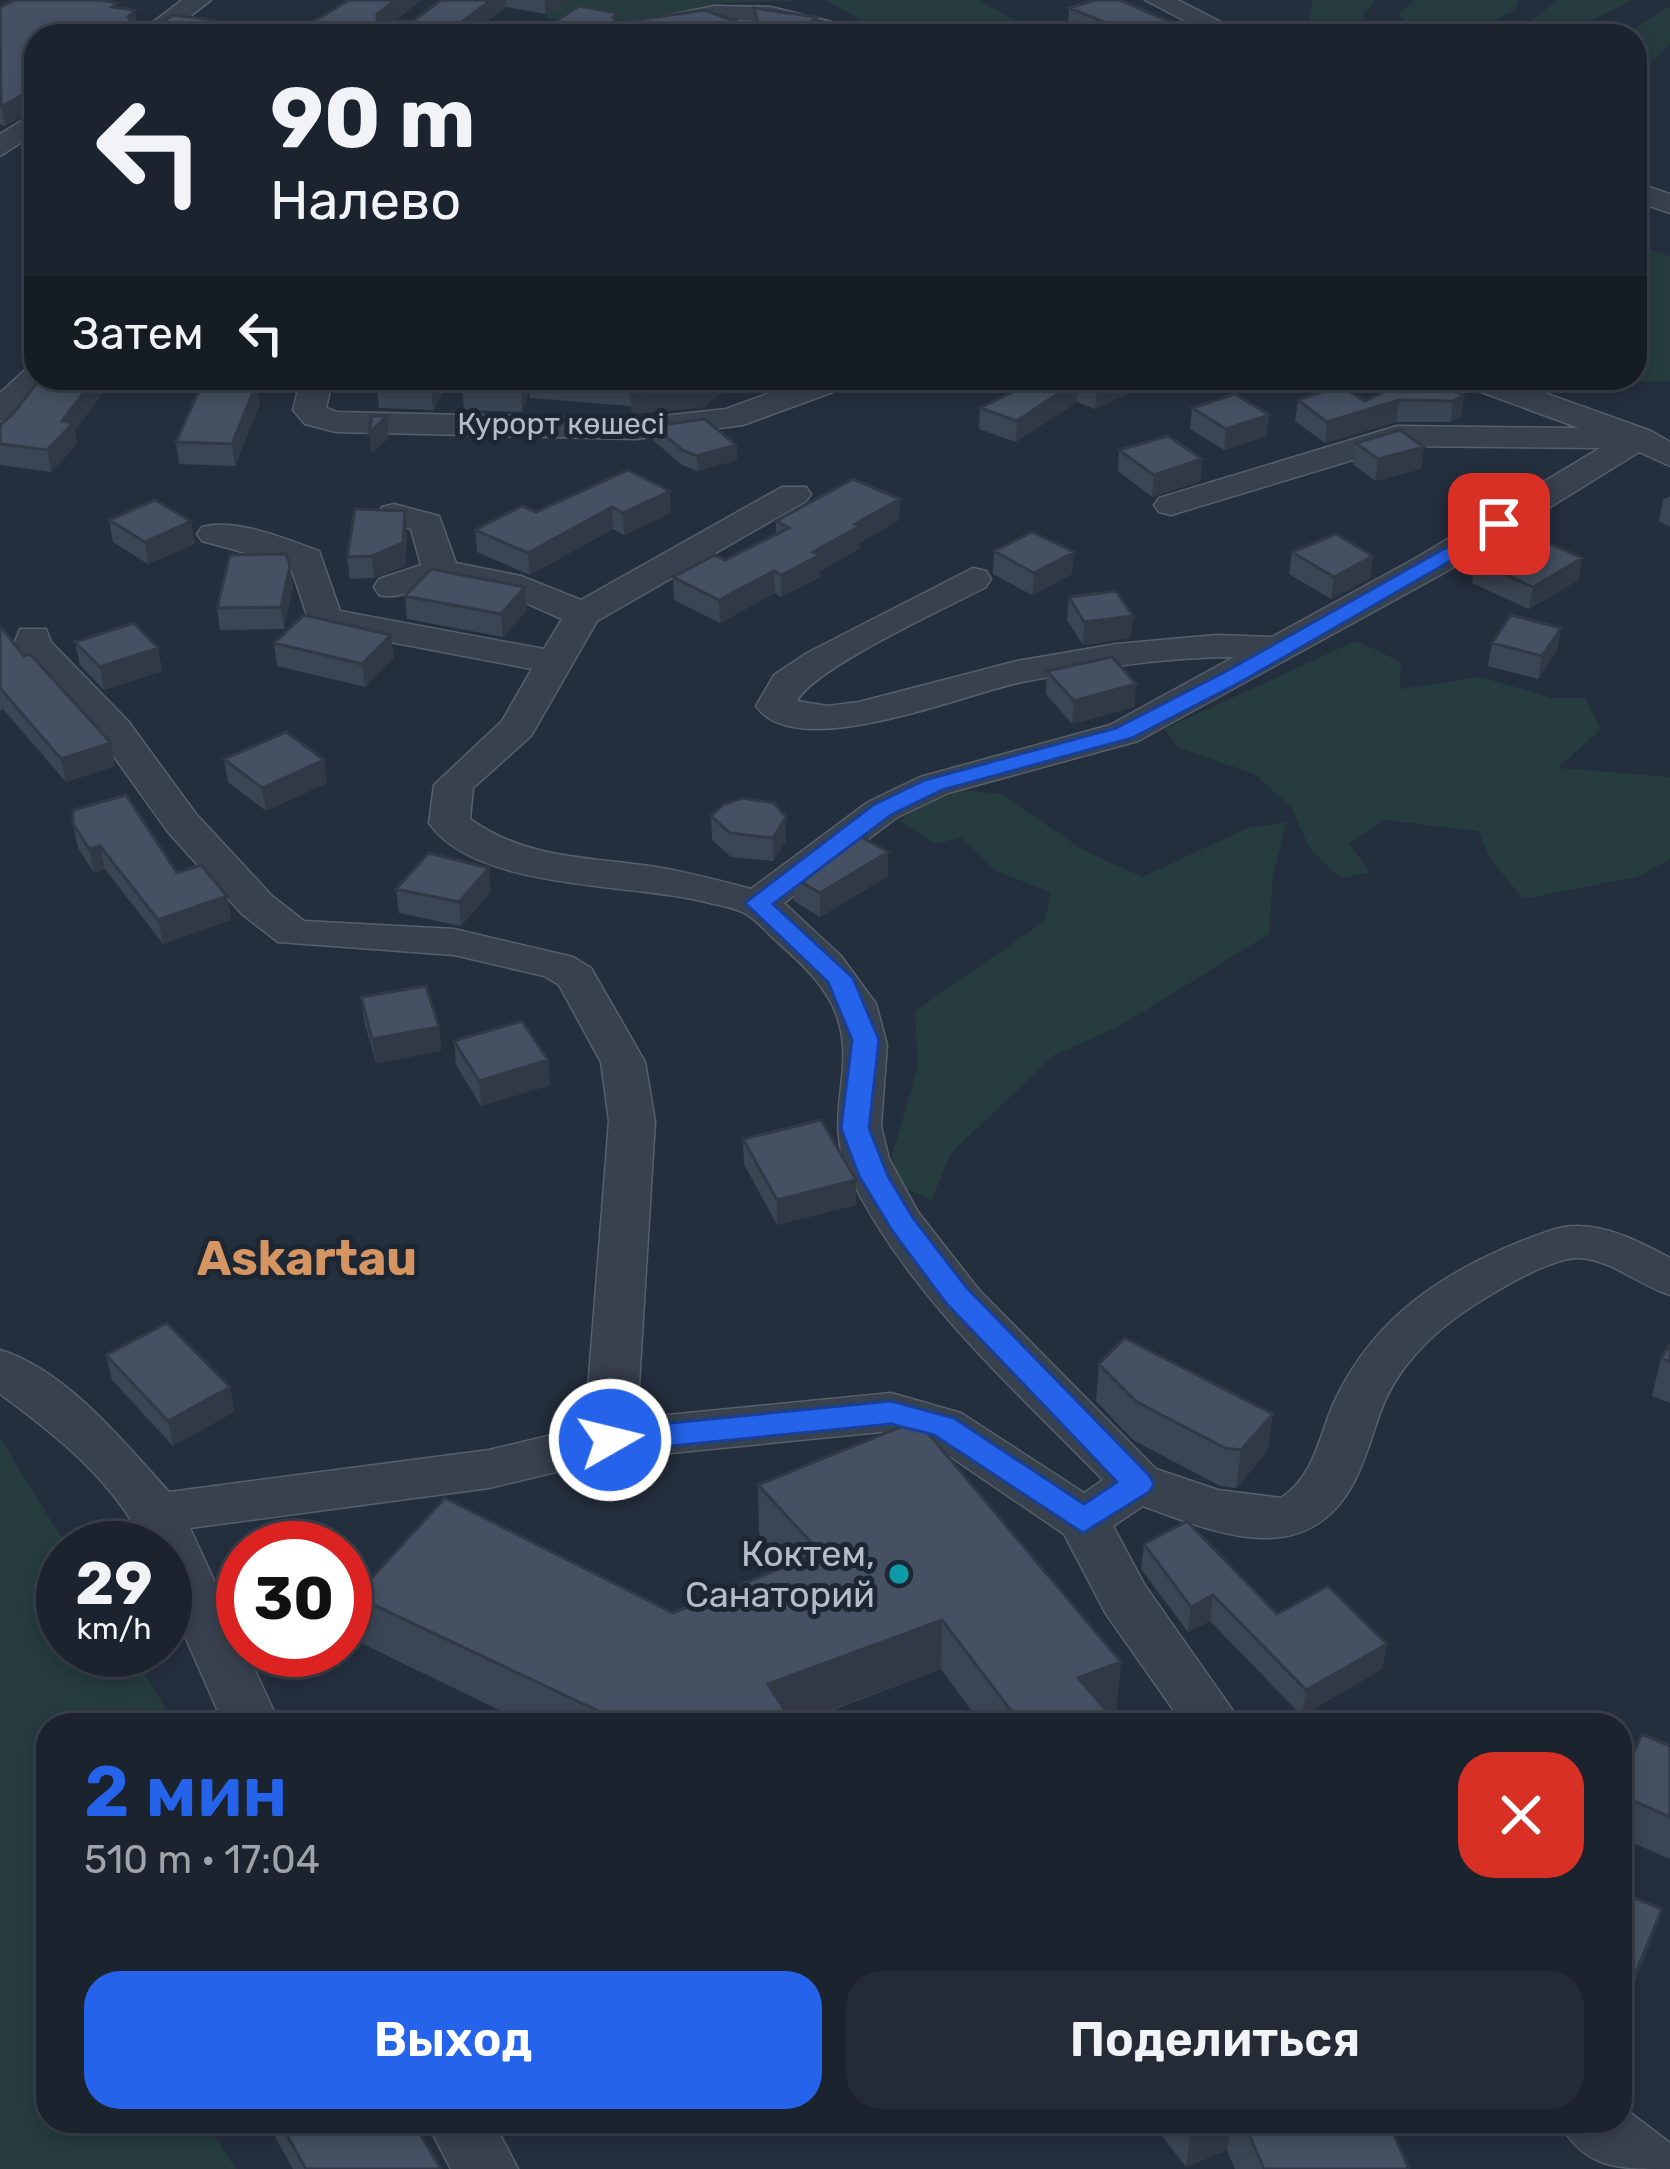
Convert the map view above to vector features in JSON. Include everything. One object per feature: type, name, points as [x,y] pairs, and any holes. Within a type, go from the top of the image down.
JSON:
[{"type":"street","points":[[165,24],[198,0]]},
{"type":"street","points":[[1158,0],[1209,24]]},
{"type":"street","points":[[661,24],[743,9],[805,24]]},
{"type":"street","points":[[0,148],[24,129]]},
{"type":"street","points":[[0,411],[24,388]]},
{"type":"street","name":"Курорт көшесі","points":[[314,390],[309,410],[336,422],[636,429],[731,418],[809,390]]},
{"type":"street","points":[[1505,390],[1655,447]]},
{"type":"street","points":[[1171,505],[1397,436],[1655,447]]},
{"type":"street","points":[[758,903],[882,810],[934,785],[1124,733],[1655,447]]},
{"type":"street","points":[[794,494],[583,614],[517,728],[454,785],[449,824],[497,855],[548,867],[651,878],[758,903],[840,978],[865,1040],[855,1128],[874,1176],[903,1225],[956,1295],[1138,1484],[1185,1501],[1271,1520],[1299,1513],[1323,1487],[1339,1459],[1363,1392],[1415,1323],[1486,1271],[1574,1241],[1611,1250],[1670,1278]]},
{"type":"street","points":[[394,514],[427,523],[440,570]]},
{"type":"street","points":[[214,534],[270,545],[306,559],[324,619],[555,662]]},
{"type":"street","points":[[392,587],[440,570],[525,590],[583,614]]},
{"type":"street","points":[[973,579],[787,683],[775,706],[794,718],[836,717],[1014,672],[1243,644],[1283,649]]},
{"type":"street","points":[[33,637],[32,644],[41,655],[114,729],[182,823],[257,905],[292,934],[454,942],[559,966],[576,976],[623,1062],[632,1120],[610,1440]]},
{"type":"street","points":[[0,1368],[82,1427],[157,1513],[247,1713]]},
{"type":"street","points":[[157,1513],[489,1468],[610,1440],[891,1412],[944,1426],[1083,1520],[1125,1599],[1206,1713]]},
{"type":"street","points":[[1083,1520],[1138,1484]]},
{"type":"street","points":[[465,2133],[486,2169]]},
{"type":"street","points":[[1607,2133],[1654,2169]]},
{"type":"green space","points":[[554,0],[816,0],[725,3],[640,24],[545,18]]},
{"type":"green space","points":[[826,0],[979,0],[1022,24],[869,24]]},
{"type":"green space","points":[[1313,0],[1376,0],[1362,16],[1366,24],[1309,21]]},
{"type":"green space","points":[[1415,0],[1519,0],[1515,10],[1485,24],[1410,24],[1398,15]]},
{"type":"green space","points":[[1559,0],[1632,0],[1585,24],[1526,24]]},
{"type":"green space","points":[[1670,6],[1670,43],[1647,68],[1647,24],[1641,24]]},
{"type":"green space","points":[[1647,248],[1670,256],[1670,381],[1647,382]]},
{"type":"green space","points":[[1356,641],[1401,662],[1400,689],[1481,677],[1552,698],[1585,698],[1601,729],[1558,768],[1670,777],[1670,859],[1637,877],[1523,899],[1490,858],[1478,831],[1384,820],[1349,844],[1370,872],[1341,879],[1309,847],[1291,807],[1254,774],[1179,748],[1164,729]]},
{"type":"green space","points":[[963,790],[1001,794],[1083,850],[1143,877],[1247,828],[1286,822],[1273,876],[1269,934],[1118,1027],[1054,1055],[952,1152],[931,1200],[898,1185],[892,1156],[918,1066],[915,1011],[1045,921],[1051,892],[996,871],[961,837],[936,844],[899,821],[925,803]]},
{"type":"green space","points":[[0,1438],[51,1521],[36,1521],[36,1677],[147,1677],[169,1713],[36,1713],[36,2133],[212,2133],[236,2169],[0,2169]]},
{"type":"building","points":[[15,0],[100,0],[135,10],[128,17],[132,22],[162,22],[173,15],[213,20],[208,24],[24,24],[24,94],[1,107],[0,7]]},
{"type":"building","points":[[349,0],[396,0],[377,14],[377,21],[413,21],[441,0],[491,0],[459,24],[310,24]]},
{"type":"building","points":[[1095,0],[1120,0],[1175,24],[1109,24],[1069,8]]},
{"type":"building","points":[[579,6],[618,13],[613,17],[617,23],[704,10],[743,24],[551,24]]},
{"type":"building","points":[[754,8],[817,17],[808,24],[758,24]]},
{"type":"building","points":[[32,390],[86,390],[62,421],[73,423],[47,450],[0,444],[0,425]]},
{"type":"building","points":[[199,390],[254,390],[232,444],[176,442]]},
{"type":"building","points":[[1017,390],[1063,390],[1017,421],[980,408]]},
{"type":"building","points":[[1328,390],[1347,390],[1365,401],[1387,390],[1452,390],[1464,395],[1453,401],[1399,400],[1327,422],[1298,400]]},
{"type":"building","points":[[1235,394],[1269,415],[1226,429],[1192,408]]},
{"type":"building","points":[[372,416],[387,416],[369,433]]},
{"type":"building","points":[[705,419],[736,445],[697,456],[682,450],[654,426]]},
{"type":"building","points":[[1400,430],[1424,447],[1378,459],[1356,443]]},
{"type":"building","points":[[1168,436],[1202,459],[1154,475],[1119,450]]},
{"type":"building","points":[[628,470],[670,491],[623,513],[612,507],[528,553],[475,530],[522,506],[536,512]]},
{"type":"building","points":[[853,479],[900,499],[813,552],[820,555],[781,575],[774,571],[719,600],[673,577],[715,555],[725,560],[789,528],[776,521]]},
{"type":"building","points":[[155,500],[191,521],[145,542],[109,520]]},
{"type":"building","points":[[355,509],[405,511],[403,543],[372,556],[347,557]]},
{"type":"building","points":[[1032,532],[1074,552],[1034,573],[994,551]]},
{"type":"building","points":[[1524,532],[1582,558],[1533,587],[1475,560]]},
{"type":"building","points":[[1336,534],[1373,556],[1334,577],[1292,552]]},
{"type":"building","points":[[286,554],[290,565],[281,607],[217,608],[230,555]]},
{"type":"building","points":[[431,569],[525,587],[501,614],[405,596]]},
{"type":"building","points":[[1116,591],[1133,616],[1084,622],[1069,597]]},
{"type":"building","points":[[304,615],[391,635],[362,664],[274,643]]},
{"type":"building","points":[[1511,615],[1561,628],[1542,656],[1492,643]]},
{"type":"building","points":[[134,623],[158,648],[100,667],[75,642]]},
{"type":"building","points":[[0,626],[111,743],[61,759],[0,688]]},
{"type":"building","points":[[1112,657],[1136,684],[1074,701],[1047,671]]},
{"type":"building","points":[[286,732],[324,760],[262,788],[224,759]]},
{"type":"building","points":[[126,795],[177,873],[201,865],[227,896],[158,920],[100,846],[89,849],[73,824],[73,810]]},
{"type":"building","points":[[743,798],[774,803],[786,817],[773,838],[730,833],[711,816],[724,804]]},
{"type":"building","points":[[856,834],[888,852],[820,893],[793,877],[837,845]]},
{"type":"building","points":[[429,853],[489,868],[459,902],[396,889]]},
{"type":"building","points":[[426,986],[439,1027],[372,1039],[361,997]]},
{"type":"building","points":[[522,1021],[548,1060],[479,1081],[454,1041]]},
{"type":"building","points":[[821,1120],[856,1180],[777,1200],[743,1139]]},
{"type":"building","points":[[167,1323],[230,1387],[168,1421],[106,1355]]},
{"type":"building","points":[[1125,1338],[1273,1414],[1241,1450],[1225,1448],[1137,1402],[1099,1364]]},
{"type":"building","name":"Коктем, Санаторий","points":[[917,1420],[1121,1662],[1078,1678],[1109,1713],[1013,1713],[942,1620],[768,1684],[786,1713],[603,1713],[372,1604],[372,1577],[445,1498],[673,1613],[820,1552],[758,1485]]},
{"type":"building","points":[[1187,1521],[1277,1614],[1328,1586],[1387,1644],[1306,1690],[1213,1595],[1191,1607],[1144,1544]]},
{"type":"building","points":[[1642,1734],[1670,1746],[1670,1817],[1632,1800],[1632,1755]]},
{"type":"building","points":[[1632,1897],[1662,1909],[1632,1982]]},
{"type":"building","points":[[286,2133],[419,2133],[441,2169],[306,2169]]},
{"type":"building","points":[[1248,2133],[1393,2133],[1409,2169],[1264,2169]]},
{"type":"place","name":"Коктем, Санаторий","points":[[899,1574]]},
{"type":"district","name":"Askartau","points":[[307,1258]]},
{"type":"route","points":[[610,1440],[891,1412],[944,1426],[1083,1520],[1138,1484],[956,1295],[903,1225],[874,1176],[855,1128],[865,1040],[840,978],[758,903],[882,810],[934,785],[1124,733],[1231,678],[1499,524]]}]
